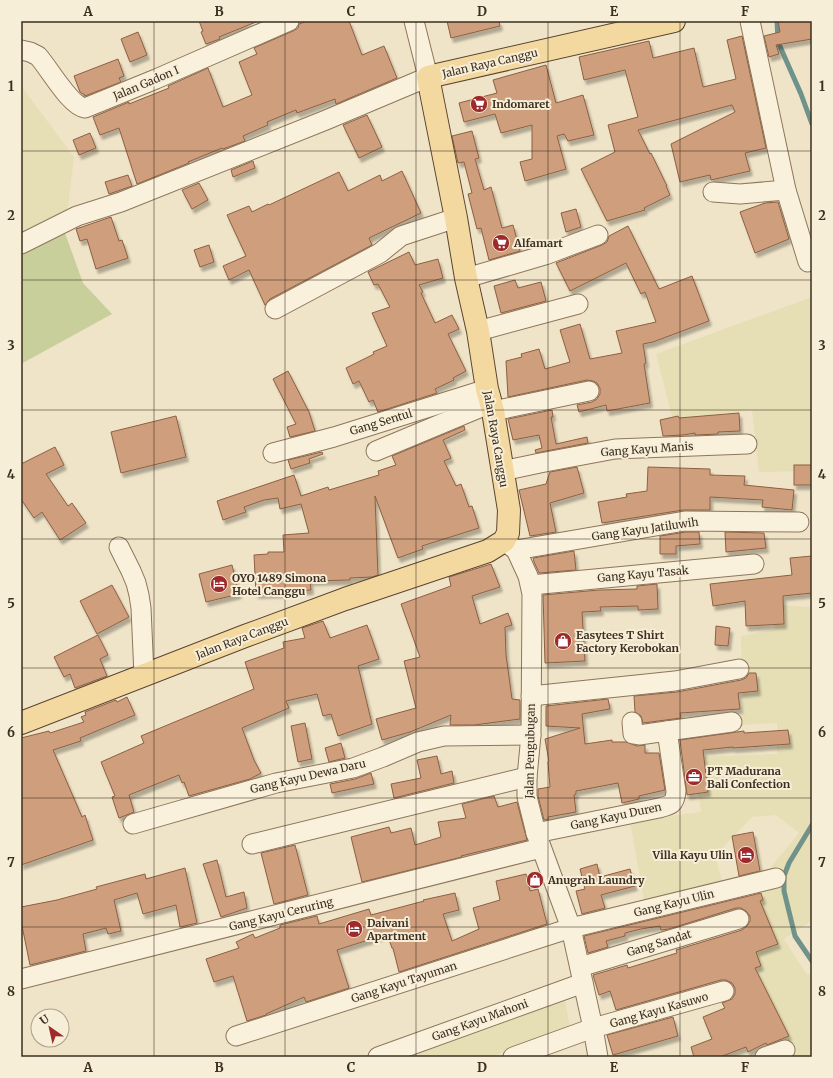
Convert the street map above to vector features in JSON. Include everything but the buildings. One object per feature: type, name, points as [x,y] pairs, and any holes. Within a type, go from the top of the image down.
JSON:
[{"type":"main road","name":"Jalan Raya Canggu","points":[[21,723],[345,599],[488,551],[510,546],[508,533],[509,510],[491,401],[428,77],[674,21]]},
{"type":"street","name":"Jalan Gadon I","points":[[21,50],[38,56],[72,101],[85,108],[289,21]]},
{"type":"street","points":[[21,244],[77,216],[121,202],[326,120],[428,77],[414,21]]},
{"type":"street","points":[[750,21],[786,190],[808,262]]},
{"type":"street","points":[[713,192],[740,194],[786,190]]},
{"type":"street","points":[[275,309],[380,253],[401,236],[456,218]]},
{"type":"street","points":[[466,278],[545,255],[598,235]]},
{"type":"street","points":[[478,331],[578,304]]},
{"type":"street","points":[[376,451],[491,401],[588,391]]},
{"type":"street","name":"Gang Sentul","points":[[273,453],[334,437],[491,401]]},
{"type":"street","name":"Gang Kayu Manis","points":[[502,472],[540,462],[615,449],[747,444]]},
{"type":"street","name":"Gang Kayu Jatiluwih","points":[[510,546],[685,521],[799,522]]},
{"type":"street","name":"Jalan Pengubugan","points":[[510,546],[531,585],[531,735],[527,777],[527,797],[539,841],[571,928],[598,1057]]},
{"type":"street","points":[[119,547],[136,583],[139,595],[144,675]]},
{"type":"street","name":"Gang Kayu Tasak","points":[[531,585],[754,564]]},
{"type":"street","points":[[531,696],[675,680],[739,669]]},
{"type":"street","points":[[632,722],[633,734],[639,735],[732,722]]},
{"type":"street","name":"Gang Kayu Duren","points":[[539,841],[673,803],[676,799],[676,791],[667,731]]},
{"type":"street","name":"Gang Kayu Dewa Daru","points":[[133,824],[276,783],[352,768],[418,742],[444,736],[531,735]]},
{"type":"street","points":[[252,844],[527,777]]},
{"type":"street","name":"Gang Kayu Ceruring","points":[[21,979],[539,841]]},
{"type":"street","name":"Gang Kayu Ulin","points":[[571,928],[776,878]]},
{"type":"street","name":"Gang Sandat","points":[[581,975],[739,919]]},
{"type":"street","name":"Gang Kayu Tayuman","points":[[236,1036],[571,928]]},
{"type":"street","name":"Gang Kayu Mahoni","points":[[378,1057],[581,975]]},
{"type":"street","name":"Gang Kayu Kasuwo","points":[[513,1057],[593,1028],[724,991]]},
{"type":"street","points":[[764,1057],[785,1050]]},
{"type":"shaded area","points":[[21,86],[74,157],[65,233],[21,250]]},
{"type":"shaded area","points":[[812,297],[812,471],[759,472],[752,410],[673,420],[656,354]]},
{"type":"shaded area","points":[[812,601],[812,921],[784,939],[807,975],[812,972],[812,1057],[788,1057],[782,1044],[744,983],[758,883],[799,833],[776,815],[752,817],[715,856],[725,891],[646,912],[630,821],[701,812],[693,757],[777,754],[777,723],[742,725],[741,636],[775,629],[776,605],[811,607]]},
{"type":"shaded area","points":[[564,995],[570,1028],[492,1057],[420,1057],[418,1048]]},
{"type":"green space","points":[[65,233],[83,283],[112,314],[21,364],[21,250]]},
{"type":"waterway","points":[[777,21],[778,42],[801,94],[812,124]]},
{"type":"waterway","points":[[812,825],[789,863],[784,876],[784,891],[795,936],[812,961]]},
{"type":"place","name":"Indomaret","points":[[479,104]]},
{"type":"place","name":"Alfamart","points":[[501,243]]},
{"type":"place","name":"OYO 1489 Simona Hotel Canggu","points":[[219,584]]},
{"type":"place","name":"Easytees T Shirt Factory Kerobokan","points":[[563,641]]},
{"type":"place","name":"PT Madurana Bali Confection","points":[[694,777]]},
{"type":"place","name":"Villa Kayu Ulin","points":[[746,855]]},
{"type":"place","name":"Anugrah Laundry","points":[[535,880]]},
{"type":"place","name":"Daivani Apartment","points":[[354,929]]}]
